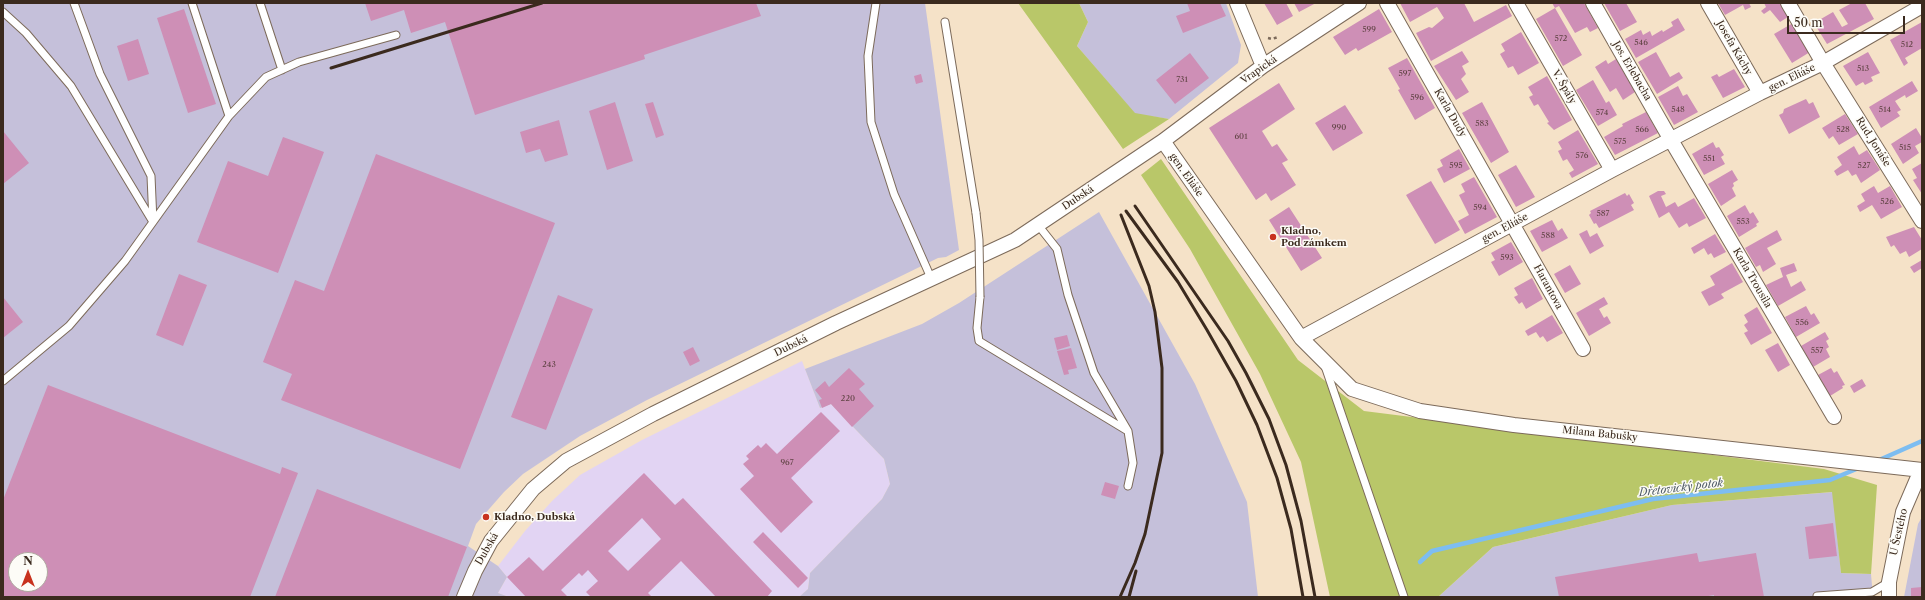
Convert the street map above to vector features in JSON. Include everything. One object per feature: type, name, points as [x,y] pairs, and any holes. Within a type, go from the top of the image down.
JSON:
[{"type":"street","points":[[1237,3],[1263,66]]},
{"type":"street","name":"Vrapická","points":[[1162,141],[1263,66],[1359,3]]},
{"type":"street","name":"Karla Dudy","points":[[1387,3],[1513,224]]},
{"type":"street","name":"V. Špály","points":[[1516,3],[1612,170]]},
{"type":"street","name":"Jos. Erlebacha","points":[[1593,3],[1671,140]]},
{"type":"street","name":"Josefa Káchy","points":[[1708,3],[1760,93]]},
{"type":"street","name":"Rud. Jonáše","points":[[1788,3],[1823,63],[1922,221]]},
{"type":"street","name":"gen. Eliáše","points":[[1162,141],[1301,338],[1612,170],[1760,93],[1823,63],[1922,6]]},
{"type":"street","name":"Karla Trousila","points":[[1671,140],[1834,417]]},
{"type":"street","name":"Dubská","points":[[464,597],[490,540],[533,489],[566,462],[653,414],[930,278],[1015,240],[1162,141]]},
{"type":"street","name":"Harantova","points":[[1513,224],[1583,349]]},
{"type":"street","name":"Milana Babušky","points":[[1301,338],[1352,388],[1420,411],[1514,425],[1922,470]]},
{"type":"street","name":"U Šestého","points":[[1890,597],[1889,582],[1903,512],[1922,470]]},
{"type":"lane","points":[[74,3],[100,74],[151,176],[153,222]]},
{"type":"lane","points":[[192,3],[229,116]]},
{"type":"lane","points":[[260,3],[282,70]]},
{"type":"lane","points":[[876,3],[868,56],[871,122],[894,194],[930,278]]},
{"type":"lane","points":[[3,12],[26,33],[71,86],[153,222]]},
{"type":"lane","points":[[945,22],[979,240],[980,297],[977,328],[979,341],[1128,431]]},
{"type":"lane","points":[[3,381],[69,326],[126,261],[229,116],[266,77],[299,62],[396,35]]},
{"type":"lane","points":[[1038,225],[1058,249],[1068,295],[1094,373],[1128,431],[1133,462],[1128,486]]},
{"type":"lane","points":[[1323,360],[1404,597]]},
{"type":"lane","points":[[1817,596],[1872,592],[1889,582]]},
{"type":"path","points":[[1264,35],[1272,39],[1282,35]]},
{"type":"shaded area","points":[[3,3],[925,3],[959,250],[946,257],[938,258],[647,400],[580,436],[523,474],[504,492],[476,524],[468,546],[498,566],[507,577],[498,593],[509,597],[3,597]]},
{"type":"shaded area","points":[[1079,3],[1226,3],[1241,45],[1238,63],[1169,119],[1135,114],[1077,46],[1088,22]]},
{"type":"shaded area","points":[[1099,212],[1195,384],[1247,502],[1258,597],[799,597],[808,589],[810,573],[882,499],[890,484],[884,459],[831,404],[820,408],[805,369],[922,324],[959,303]]},
{"type":"shaded area","points":[[802,361],[820,408],[831,404],[884,459],[890,484],[882,499],[810,573],[808,589],[799,597],[509,597],[498,593],[507,577],[498,566],[525,531],[552,501],[580,475],[642,440]]},
{"type":"shaded area","points":[[1833,492],[1841,573],[1871,574],[1873,597],[1438,597],[1493,547],[1672,505]]},
{"type":"shaded area","points":[[1922,517],[1922,597],[1904,597],[1918,524]]},
{"type":"green space","points":[[1018,3],[1079,3],[1088,22],[1077,46],[1135,113],[1169,119],[1123,149]]},
{"type":"green space","points":[[1161,159],[1298,360],[1364,411],[1824,469],[1877,485],[1871,574],[1841,573],[1832,492],[1672,505],[1493,547],[1438,597],[1330,597],[1301,462],[1260,374],[1190,249],[1141,175]]},
{"type":"building","points":[[365,3],[756,3],[761,16],[644,55],[645,59],[475,115],[445,22],[411,33],[404,10],[371,21]]},
{"type":"building","points":[[1187,3],[1220,3],[1226,16],[1183,33],[1176,16],[1190,11]]},
{"type":"building","points":[[1264,3],[1286,3],[1293,16],[1277,25]]},
{"type":"building","points":[[1294,3],[1316,3],[1299,12]]},
{"type":"building","points":[[1400,3],[1464,3],[1474,22],[1506,5],[1512,16],[1431,61],[1416,33],[1429,27],[1432,28],[1444,18],[1437,7],[1410,22]]},
{"type":"building","points":[[1552,3],[1584,3],[1598,28],[1590,32],[1587,27],[1575,33],[1559,6],[1555,8]]},
{"type":"building","points":[[1604,3],[1626,3],[1637,22],[1620,31]]},
{"type":"building","points":[[1718,3],[1749,3],[1751,7],[1745,10],[1743,5],[1725,15]]},
{"type":"building","points":[[1764,3],[1780,3],[1788,17],[1780,22],[1770,10],[1764,14],[1761,11],[1766,7]]},
{"type":"building","points":[[1852,3],[1865,3],[1874,19],[1827,44],[1814,23],[1833,12],[1842,27],[1848,24],[1839,10]]},
{"type":"building","points":[[1555,8],[1582,55],[1563,66],[1536,19]]},
{"type":"building","points":[[184,9],[216,104],[188,113],[157,18]]},
{"type":"building","points":[[1379,9],[1392,32],[1358,51],[1356,48],[1345,55],[1333,37]]},
{"type":"building","points":[[1678,18],[1685,30],[1636,58],[1625,39],[1641,30],[1643,35],[1650,31],[1652,36],[1662,30],[1663,32],[1673,26],[1671,22]]},
{"type":"building","points":[[1922,22],[1922,48],[1905,58],[1908,63],[1904,66],[1890,40]]},
{"type":"building","points":[[1793,23],[1810,52],[1792,63],[1774,34]]},
{"type":"building","points":[[1521,32],[1539,63],[1518,75],[1513,66],[1508,68],[1500,54],[1505,51],[1501,44]]},
{"type":"building","points":[[138,39],[149,74],[128,81],[117,46]]},
{"type":"building","points":[[1462,51],[1469,62],[1462,66],[1466,74],[1461,79],[1469,92],[1456,100],[1434,66]]},
{"type":"building","points":[[1656,52],[1670,77],[1679,72],[1683,78],[1657,94],[1638,62]]},
{"type":"building","points":[[1868,52],[1880,73],[1871,77],[1873,81],[1865,85],[1863,82],[1856,86],[1843,66]]},
{"type":"building","points":[[1190,53],[1209,78],[1175,104],[1156,80]]},
{"type":"building","points":[[1407,58],[1435,108],[1415,120],[1398,90],[1400,89],[1388,68]]},
{"type":"building","points":[[1616,59],[1635,92],[1623,100],[1616,88],[1610,92],[1595,67],[1606,60],[1608,64]]},
{"type":"building","points":[[1734,69],[1745,87],[1723,98],[1711,77],[1717,74],[1719,77]]},
{"type":"building","points":[[921,74],[923,82],[916,84],[914,76]]},
{"type":"building","points":[[1547,76],[1572,120],[1554,130],[1547,123],[1549,122],[1538,104],[1534,106],[1529,97],[1533,95],[1528,87]]},
{"type":"building","points":[[1593,80],[1606,103],[1609,101],[1617,115],[1598,126],[1576,90]]},
{"type":"building","points":[[1912,81],[1918,91],[1906,98],[1905,95],[1895,101],[1901,110],[1897,112],[1900,116],[1881,128],[1869,107]]},
{"type":"building","points":[[1279,83],[1295,109],[1262,131],[1272,147],[1277,144],[1288,160],[1282,163],[1296,185],[1271,201],[1266,193],[1256,200],[1209,128]]},
{"type":"building","points":[[1678,86],[1683,96],[1687,94],[1698,112],[1674,125],[1658,97]]},
{"type":"building","points":[[1806,99],[1809,104],[1813,102],[1820,117],[1789,134],[1779,115],[1783,113],[1784,109]]},
{"type":"building","points":[[615,102],[633,161],[607,170],[589,111]]},
{"type":"building","points":[[653,102],[664,135],[656,138],[645,104]]},
{"type":"building","points":[[1482,102],[1509,152],[1491,163],[1462,113]]},
{"type":"building","points":[[1345,105],[1363,133],[1333,151],[1315,123]]},
{"type":"building","points":[[1646,112],[1658,133],[1615,155],[1604,137],[1623,126],[1622,124]]},
{"type":"building","points":[[1845,114],[1858,134],[1839,145],[1833,136],[1829,139],[1822,128]]},
{"type":"building","points":[[559,120],[568,155],[545,162],[540,149],[526,153],[520,132]]},
{"type":"building","points":[[1916,128],[1922,138],[1922,142],[1915,146],[1919,153],[1903,164],[1891,144]]},
{"type":"building","points":[[1578,130],[1598,164],[1572,178],[1569,173],[1574,170],[1567,159],[1563,161],[1558,151],[1562,149],[1558,142]]},
{"type":"building","points":[[3,131],[29,163],[3,184]]},
{"type":"building","points":[[283,137],[324,152],[278,273],[197,242],[228,161],[268,176]]},
{"type":"building","points":[[1713,142],[1716,148],[1719,147],[1724,155],[1721,157],[1725,164],[1704,175],[1692,154]]},
{"type":"building","points":[[1854,146],[1859,155],[1867,150],[1880,170],[1861,183],[1856,174],[1852,176],[1848,170],[1837,176],[1834,171],[1842,165],[1837,157]]},
{"type":"building","points":[[1459,149],[1470,169],[1444,183],[1437,169],[1443,166],[1440,160]]},
{"type":"building","points":[[376,154],[555,223],[460,469],[281,400],[292,374],[263,362],[295,280],[324,291]]},
{"type":"building","points":[[1922,163],[1922,194],[1913,180],[1917,178],[1912,169]]},
{"type":"building","points":[[1516,165],[1535,197],[1516,207],[1498,175]]},
{"type":"building","points":[[1732,170],[1738,180],[1733,183],[1734,186],[1732,188],[1736,196],[1721,206],[1708,184]]},
{"type":"building","points":[[1474,177],[1497,217],[1465,234],[1458,221],[1469,215],[1459,195],[1465,192],[1461,184]]},
{"type":"building","points":[[1431,181],[1460,230],[1435,244],[1406,195]]},
{"type":"building","points":[[1874,186],[1878,193],[1890,186],[1902,207],[1881,219],[1872,205],[1860,212],[1857,206],[1865,201],[1861,194]]},
{"type":"building","points":[[1658,191],[1664,191],[1666,194],[1661,196],[1666,207],[1675,202],[1678,207],[1694,198],[1706,218],[1689,227],[1687,223],[1679,228],[1669,212],[1659,218],[1649,196]]},
{"type":"building","points":[[1625,193],[1627,196],[1629,194],[1634,203],[1631,205],[1634,210],[1599,228],[1596,223],[1594,224],[1589,215],[1591,213],[1590,211]]},
{"type":"building","points":[[1745,205],[1750,214],[1753,212],[1759,222],[1756,224],[1757,226],[1739,237],[1727,216]]},
{"type":"building","points":[[1289,207],[1322,258],[1301,271],[1269,220]]},
{"type":"building","points":[[1552,220],[1558,231],[1562,228],[1568,238],[1542,252],[1530,231]]},
{"type":"building","points":[[1914,227],[1922,240],[1922,249],[1909,257],[1906,251],[1900,254],[1894,245],[1891,247],[1886,237]]},
{"type":"building","points":[[1587,230],[1590,237],[1597,233],[1604,246],[1590,254],[1579,234]]},
{"type":"building","points":[[1777,230],[1782,240],[1767,248],[1776,264],[1763,272],[1760,265],[1756,267],[1745,248]]},
{"type":"building","points":[[1715,234],[1726,252],[1714,258],[1711,253],[1708,255],[1704,248],[1694,254],[1691,248]]},
{"type":"building","points":[[1511,242],[1523,262],[1499,276],[1491,262],[1495,260],[1491,253]]},
{"type":"building","points":[[1922,260],[1922,268],[1914,273],[1910,267]]},
{"type":"building","points":[[1732,263],[1743,282],[1721,294],[1724,298],[1709,306],[1701,292],[1715,285],[1710,276]]},
{"type":"building","points":[[1794,263],[1797,271],[1786,275],[1791,287],[1801,281],[1806,290],[1778,306],[1766,285],[1783,277],[1780,268]]},
{"type":"building","points":[[1570,265],[1581,284],[1565,293],[1554,274]]},
{"type":"building","points":[[179,274],[207,285],[183,346],[156,335]]},
{"type":"building","points":[[1532,278],[1543,299],[1526,309],[1522,302],[1519,304],[1514,297],[1518,295],[1514,288]]},
{"type":"building","points":[[558,295],[593,309],[546,430],[511,417]]},
{"type":"building","points":[[3,297],[23,322],[3,338]]},
{"type":"building","points":[[1604,297],[1608,304],[1599,309],[1604,318],[1607,316],[1611,323],[1589,336],[1576,313]]},
{"type":"building","points":[[1806,306],[1811,315],[1814,313],[1820,323],[1796,337],[1785,317]]},
{"type":"building","points":[[1757,307],[1772,333],[1751,345],[1744,333],[1748,331],[1744,325],[1748,322],[1744,315]]},
{"type":"building","points":[[1552,315],[1563,333],[1547,342],[1543,336],[1540,338],[1536,332],[1528,336],[1525,331]]},
{"type":"building","points":[[1825,332],[1829,339],[1826,341],[1829,347],[1826,349],[1830,357],[1813,367],[1801,346]]},
{"type":"building","points":[[1067,335],[1070,346],[1057,350],[1054,338]]},
{"type":"building","points":[[1778,343],[1790,365],[1778,372],[1765,350]]},
{"type":"building","points":[[693,347],[700,361],[690,366],[683,352]]},
{"type":"building","points":[[1071,348],[1077,368],[1068,370],[1069,374],[1064,375],[1057,351]]},
{"type":"building","points":[[849,368],[865,384],[859,389],[874,406],[852,427],[831,404],[822,408],[819,400],[822,399],[815,390],[825,381],[829,387]]},
{"type":"building","points":[[1831,368],[1834,373],[1837,371],[1845,385],[1842,386],[1843,388],[1830,396],[1818,375]]},
{"type":"building","points":[[1862,379],[1866,386],[1854,393],[1850,386]]},
{"type":"building","points":[[48,385],[280,474],[282,467],[298,473],[250,597],[3,597],[3,500]]},
{"type":"building","points":[[821,412],[840,431],[791,478],[813,502],[781,533],[740,489],[754,476],[743,464],[749,459],[746,456],[758,445],[761,448],[766,443],[777,454]]},
{"type":"building","points":[[644,473],[675,505],[683,498],[772,591],[767,597],[716,597],[681,561],[648,593],[652,597],[591,597],[586,592],[598,581],[588,570],[582,576],[579,573],[561,590],[568,597],[526,597],[507,577],[529,557],[543,571]],"holes":[[[642,518],[661,539],[628,571],[608,551]]]},
{"type":"building","points":[[1105,482],[1119,486],[1115,499],[1101,495]]},
{"type":"building","points":[[317,489],[467,547],[448,597],[275,597]]},
{"type":"building","points":[[1833,523],[1837,556],[1809,559],[1805,527]]},
{"type":"building","points":[[763,532],[808,578],[798,588],[753,542]]},
{"type":"building","points":[[1697,553],[1699,562],[1756,553],[1764,597],[1714,597],[1714,595],[1703,597],[1559,597],[1555,577]]},
{"type":"building","points":[[1922,587],[1922,597],[1911,597],[1911,588]]},
{"type":"waterway","name":"Dřetovický potok","points":[[1877,461],[1922,441]]},
{"type":"waterway","name":"Dřetovický potok","points":[[1420,562],[1432,551],[1653,499],[1830,480],[1861,467]]},
{"type":"railway","points":[[331,68],[542,3]]},
{"type":"railway","points":[[1135,206],[1228,341],[1269,419],[1286,465],[1301,521],[1315,597]]},
{"type":"railway","points":[[1126,211],[1178,282],[1236,381],[1257,425],[1277,478],[1291,529],[1303,597]]},
{"type":"railway","points":[[1120,597],[1135,563],[1145,534],[1162,453],[1162,368],[1155,312],[1149,286],[1121,215]]},
{"type":"railway","points":[[1129,597],[1136,571]]},
{"type":"place","name":"Kladno, Pod zámkem","points":[[1273,237]]},
{"type":"place","name":"Kladno, Dubská","points":[[486,517]]}]
